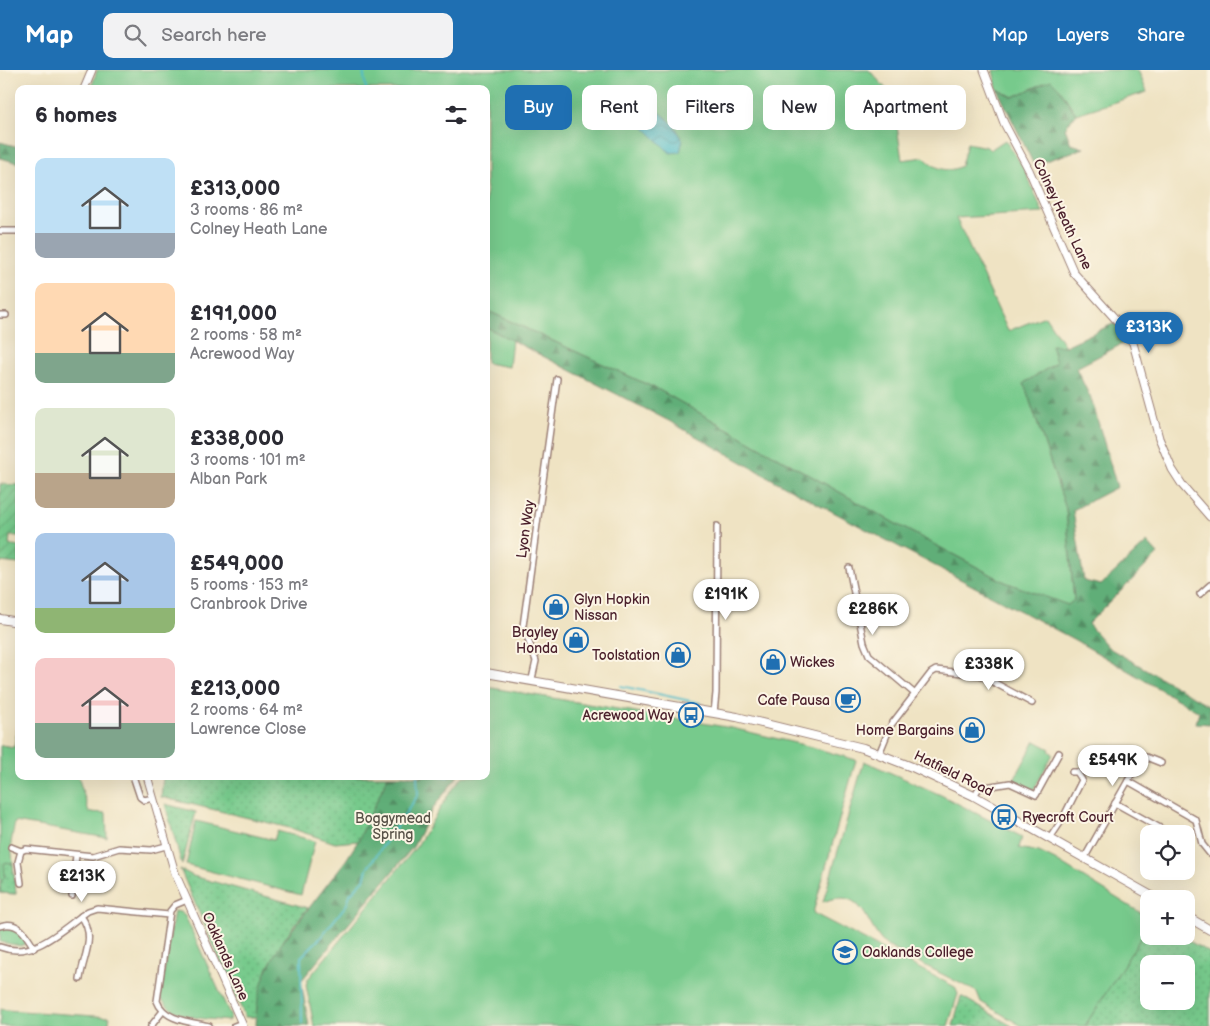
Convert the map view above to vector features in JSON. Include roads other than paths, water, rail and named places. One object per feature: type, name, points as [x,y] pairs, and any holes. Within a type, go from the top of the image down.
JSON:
[{"type":"main road","points":[[0,619],[15,621]]},
{"type":"main road","name":"Hatfield Road","points":[[490,674],[532,679],[803,731],[879,754],[974,796],[1142,890]]},
{"type":"main road","points":[[1195,921],[1210,930]]},
{"type":"street","points":[[86,85],[92,70]]},
{"type":"street","name":"Colney Heath Lane","points":[[984,70],[1004,123],[1029,170],[1074,273],[1118,322],[1137,350],[1160,438],[1172,469],[1183,486],[1210,517]]},
{"type":"street","points":[[0,232],[15,231]]},
{"type":"street","name":"Lyon Way","points":[[532,679],[536,661],[523,626],[557,379]]},
{"type":"street","points":[[714,713],[716,693],[717,526]]},
{"type":"street","points":[[849,568],[866,650],[874,661],[915,694]]},
{"type":"street","points":[[1200,594],[1210,585]]},
{"type":"street","points":[[879,754],[891,725],[931,673],[940,669],[980,675],[1032,703]]},
{"type":"street","points":[[974,796],[981,785],[1010,783],[1036,795],[1059,753]]},
{"type":"street","points":[[1085,857],[1142,758],[1151,758],[1161,763]]},
{"type":"street","points":[[1050,838],[1062,820],[1082,780],[1080,774],[1072,772]]},
{"type":"street","points":[[134,780],[141,798],[153,798]]},
{"type":"street","name":"Oaklands Lane","points":[[148,780],[166,846],[187,900],[243,1024],[234,1026]]},
{"type":"street","points":[[1128,781],[1196,820],[1202,844],[1210,854]]},
{"type":"street","points":[[1115,803],[1155,825]]},
{"type":"street","points":[[11,847],[21,851],[26,849],[96,856],[119,848],[151,850],[166,846]]},
{"type":"street","points":[[21,851],[18,862],[21,884]]},
{"type":"street","points":[[72,896],[76,855]]},
{"type":"street","name":"Oaklands Lane","points":[[169,915],[173,906],[187,900]]},
{"type":"street","points":[[0,946],[18,951],[34,948],[94,908],[101,907],[128,912],[169,915],[157,996],[158,1004],[163,1011],[180,1020],[209,1026]]},
{"type":"street","points":[[80,979],[89,942],[87,924],[81,916]]},
{"type":"street","points":[[0,926],[8,924],[18,926],[34,948]]},
{"type":"street","points":[[151,1026],[163,1011]]},
{"type":"water","points":[[660,112],[667,118],[667,130],[677,130],[683,140],[680,152],[670,153],[647,130],[657,130],[657,113]]},
{"type":"waterway","points":[[363,70],[365,85]]},
{"type":"waterway","points":[[621,686],[700,703]]},
{"type":"waterway","points":[[302,1023],[301,957],[320,938],[347,904],[350,894],[364,880],[367,869],[418,795],[417,780]]},
{"type":"place","name":"Glyn Hopkin Nissan","points":[[556,607]]},
{"type":"place","name":"Brayley Honda","points":[[576,640]]},
{"type":"place","name":"Toolstation","points":[[678,655]]},
{"type":"place","name":"Wickes","points":[[773,662]]},
{"type":"place","name":"Cafe Pausa","points":[[848,700]]},
{"type":"place","name":"Acrewood Way","points":[[691,715]]},
{"type":"place","name":"Home Bargains","points":[[972,730]]},
{"type":"place","name":"Ryecroft Court","points":[[1004,817]]},
{"type":"place","name":"Oaklands College","points":[[845,952]]},
{"type":"park label","name":"Boggymead Spring","points":[[393,826]]}]
